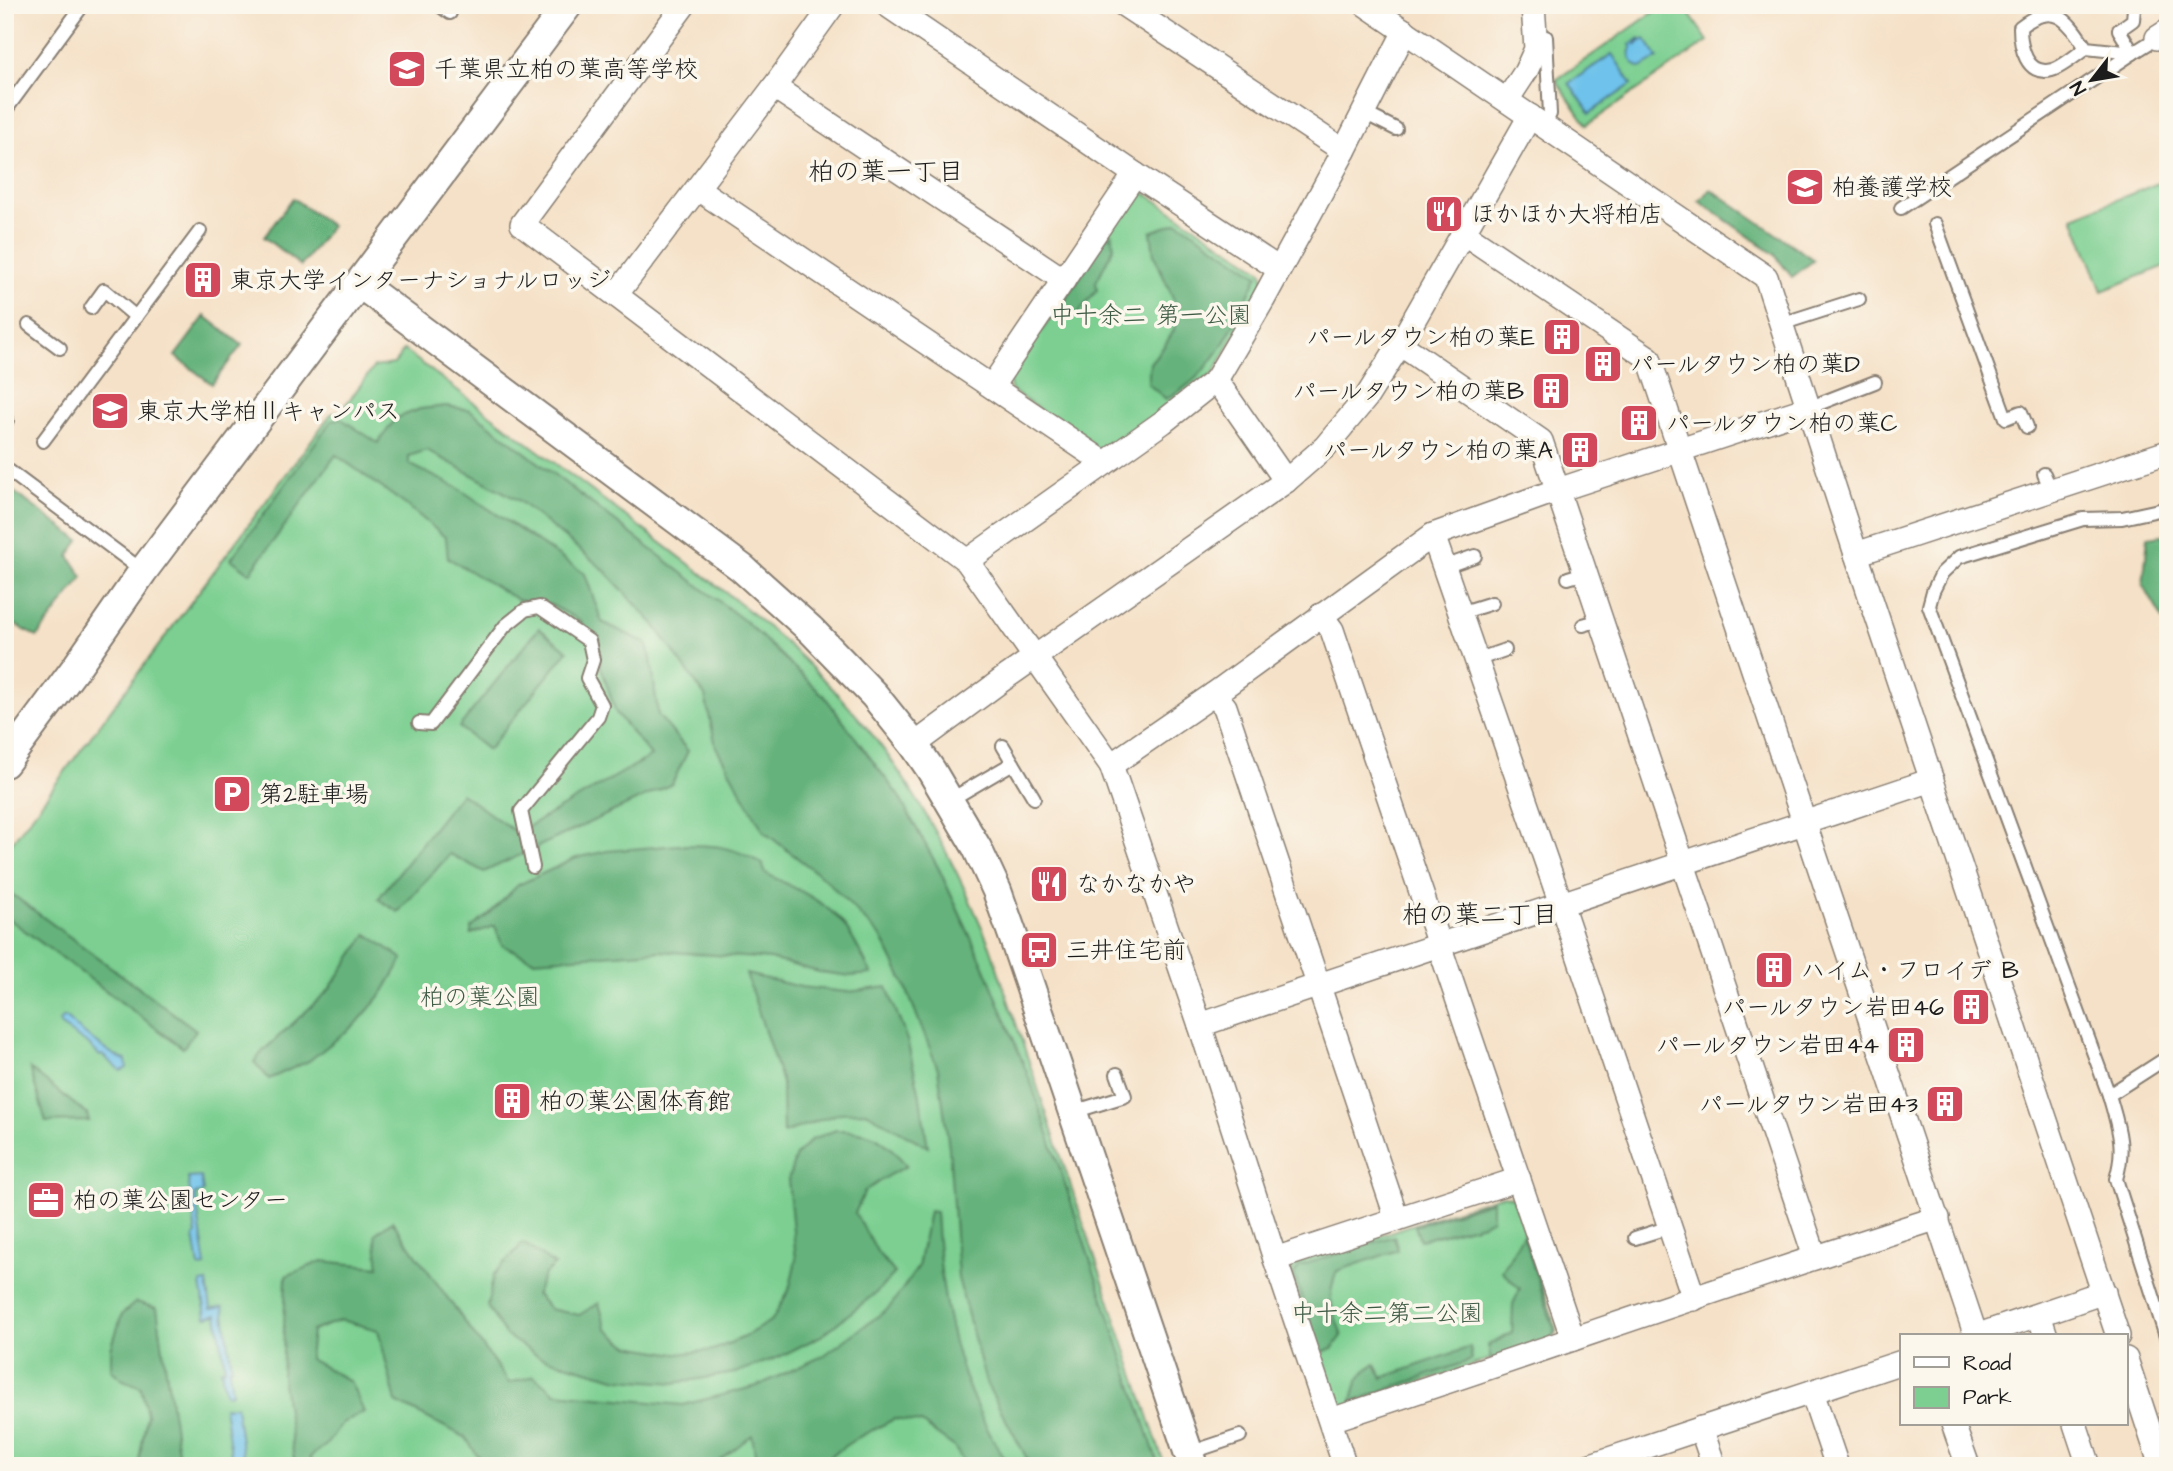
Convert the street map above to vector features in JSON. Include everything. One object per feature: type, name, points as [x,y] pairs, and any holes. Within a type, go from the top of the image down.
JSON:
[{"type":"street","points":[[5,763],[143,572],[568,5]]},
{"type":"street","points":[[684,5],[522,224],[967,561],[1111,765],[1345,1466]]},
{"type":"street","points":[[616,295],[774,87],[832,5]]},
{"type":"street","points":[[887,5],[1279,269]]},
{"type":"street","points":[[1124,5],[1344,151]]},
{"type":"street","points":[[1366,5],[1766,277],[2117,1334]]},
{"type":"street","points":[[1507,100],[1526,71],[1536,49],[1533,5]]},
{"type":"street","points":[[967,561],[1163,422],[1216,380],[1344,151],[1405,32]]},
{"type":"street","points":[[774,87],[1064,280]]},
{"type":"street","points":[[914,745],[1004,684],[1034,657],[1286,481],[1325,447],[1366,398],[1400,344],[1462,232],[1537,121]]},
{"type":"street","points":[[992,387],[1135,174]]},
{"type":"street","points":[[698,189],[1105,463]]},
{"type":"street","points":[[1462,232],[1551,300],[1649,358],[1805,823],[1879,1019],[1975,1334]]},
{"type":"street","points":[[360,284],[763,585],[846,664],[914,745],[950,800],[997,891],[1191,1460]]},
{"type":"street","points":[[1400,344],[1487,394],[1529,441],[1541,441],[1558,490],[1576,576],[1683,863],[1815,1257]]},
{"type":"street","points":[[1216,380],[1286,481]]},
{"type":"street","points":[[1111,765],[1433,535],[1558,490],[1808,408]]},
{"type":"street","points":[[1856,554],[2047,482],[2168,452]]},
{"type":"street","points":[[1433,535],[1694,1299]]},
{"type":"street","points":[[1321,615],[1332,630],[1573,1339]]},
{"type":"street","points":[[1214,694],[1225,707],[1397,1219]]},
{"type":"street","points":[[1200,1025],[1932,780]]},
{"type":"street","points":[[1275,1259],[1518,1179]]},
{"type":"street","points":[[1331,1420],[1938,1218]]},
{"type":"street","points":[[1989,1334],[2042,1326],[2104,1292]]},
{"type":"street","points":[[1588,1466],[1900,1363]]},
{"type":"street","points":[[2128,1365],[2161,1466]]},
{"type":"street","points":[[1812,1392],[1836,1466]]},
{"type":"street","points":[[1954,1426],[1968,1466]]},
{"type":"street","points":[[2076,1426],[2089,1466]]},
{"type":"street","points":[[1701,1429],[1714,1466]]},
{"type":"lane","points":[[5,111],[83,5]]},
{"type":"lane","points":[[1537,121],[1550,114],[1544,5]]},
{"type":"lane","points":[[2133,53],[2119,30],[2133,20],[2133,8],[2138,5]]},
{"type":"lane","points":[[2086,48],[2067,17],[2052,10],[2039,10],[2020,27],[2025,58],[2039,70],[2053,71],[2086,48],[2133,53]]},
{"type":"lane","points":[[1901,208],[2162,34]]},
{"type":"lane","points":[[1364,113],[1396,130]]},
{"type":"lane","points":[[1935,224],[2006,418],[2021,412],[2027,427]]},
{"type":"lane","points":[[43,441],[200,231]]},
{"type":"lane","points":[[91,308],[104,290],[136,317]]},
{"type":"lane","points":[[1781,324],[1859,299]]},
{"type":"lane","points":[[29,325],[61,348]]},
{"type":"lane","points":[[1808,408],[1875,382]]},
{"type":"lane","points":[[5,468],[143,572]]},
{"type":"lane","points":[[2168,508],[2122,518],[2083,519],[1959,557],[1942,573],[1929,606],[2109,1095],[2122,1146],[2116,1179],[2168,1343]]},
{"type":"lane","points":[[1444,567],[1475,556]]},
{"type":"lane","points":[[1460,613],[1492,603]]},
{"type":"lane","points":[[419,723],[431,724],[505,626],[524,610],[539,607],[589,641],[593,660],[587,678],[602,705],[598,717],[521,811],[533,867]]},
{"type":"lane","points":[[1476,660],[1505,650]]},
{"type":"lane","points":[[1003,746],[1034,798]]},
{"type":"lane","points":[[950,800],[1013,764]]},
{"type":"lane","points":[[2109,1095],[2168,1057]]},
{"type":"lane","points":[[1073,1112],[1125,1096],[1117,1074]]},
{"type":"lane","points":[[1634,1238],[1670,1227]]},
{"type":"lane","points":[[1191,1460],[1240,1436]]},
{"type":"green space","points":[[1664,5],[1683,5],[1708,41],[1587,125],[1556,80]]},
{"type":"green space","points":[[2166,180],[2168,265],[2102,291],[2073,217]]},
{"type":"green space","points":[[1711,189],[1814,260],[1792,277],[1774,254],[1699,201]]},
{"type":"green space","name":"中十余二 第一公園","points":[[1142,191],[1262,271],[1264,281],[1214,373],[1110,449],[1098,450],[1011,390],[1009,379],[1134,193]]},
{"type":"green space","points":[[293,198],[331,226],[301,266],[264,237]]},
{"type":"green space","points":[[1178,222],[1258,275],[1232,329],[1211,361],[1199,376],[1166,399],[1148,384],[1150,363],[1174,330],[1176,305],[1154,255],[1151,232]]},
{"type":"green space","points":[[1112,234],[1114,247],[1096,282],[1097,290],[1076,316],[1058,311],[1105,238]]},
{"type":"green space","points":[[205,316],[242,345],[212,384],[175,356]]},
{"type":"green space","name":"柏の葉公園","points":[[404,350],[753,614],[836,692],[901,774],[950,858],[990,946],[1165,1466],[5,1466],[5,852],[331,414],[341,411],[374,367],[394,364]]},
{"type":"green space","points":[[446,406],[470,410],[746,622],[825,697],[898,795],[939,869],[984,966],[1032,1085],[1159,1466],[1031,1466],[986,1383],[958,1278],[949,1147],[938,1069],[904,983],[882,938],[826,880],[764,832],[716,747],[705,696],[653,623],[603,569],[518,500],[427,450],[409,456],[409,464],[458,488],[585,574],[602,622],[646,643],[651,658],[658,715],[688,751],[672,784],[484,872],[450,854],[398,912],[378,899],[461,793],[517,833],[651,756],[616,713],[593,642],[581,621],[551,605],[518,600],[448,558],[446,538],[410,508],[336,455],[250,573],[231,559],[331,421],[340,418],[378,443],[396,418],[420,409]]},
{"type":"green space","points":[[10,489],[79,540],[69,556],[83,577],[37,637],[5,619],[5,496]]},
{"type":"green space","points":[[2168,534],[2168,628],[2143,585],[2148,537]]},
{"type":"green space","points":[[539,628],[568,651],[488,750],[459,727]]},
{"type":"green space","points":[[678,845],[722,847],[763,864],[764,872],[812,897],[843,923],[872,974],[851,976],[819,972],[770,959],[658,951],[533,960],[502,945],[495,926],[471,934],[471,928],[518,885],[576,858],[607,851]]},
{"type":"green space","points":[[5,889],[196,1030],[183,1048],[5,916]]},
{"type":"green space","points":[[367,934],[403,959],[383,993],[357,1023],[309,1061],[269,1079],[254,1062],[328,991]]},
{"type":"green space","points":[[746,974],[801,987],[847,992],[887,987],[907,1040],[928,1147],[866,1112],[840,1113],[783,1133],[782,1083]]},
{"type":"green space","points":[[30,1069],[87,1114],[89,1121],[46,1122]]},
{"type":"green space","points":[[836,1130],[869,1134],[884,1142],[907,1166],[865,1191],[855,1213],[878,1253],[895,1273],[877,1292],[821,1336],[779,1357],[735,1373],[675,1383],[619,1379],[540,1357],[505,1335],[487,1306],[494,1274],[523,1243],[555,1265],[544,1275],[536,1294],[550,1309],[579,1315],[599,1303],[606,1329],[629,1346],[677,1354],[713,1350],[742,1338],[772,1320],[789,1290],[796,1260],[788,1180],[796,1155],[812,1139]]},
{"type":"green space","name":"中十余二第二公園","points":[[1503,1195],[1513,1197],[1557,1330],[1553,1338],[1344,1408],[1334,1403],[1290,1274],[1295,1263]]},
{"type":"green space","points":[[1492,1201],[1492,1219],[1483,1224],[1420,1240],[1415,1226]]},
{"type":"green space","points":[[929,1211],[936,1212],[942,1281],[954,1344],[976,1405],[1009,1466],[967,1466],[953,1446],[921,1423],[894,1419],[857,1438],[815,1466],[757,1466],[752,1435],[713,1466],[485,1466],[465,1437],[396,1402],[378,1330],[341,1320],[312,1331],[309,1359],[350,1381],[364,1412],[342,1423],[326,1445],[310,1457],[315,1466],[295,1466],[282,1376],[286,1276],[322,1261],[379,1267],[375,1234],[392,1221],[509,1383],[534,1376],[556,1393],[683,1405],[757,1386],[823,1356],[889,1308],[918,1267]]},
{"type":"green space","points":[[1523,1234],[1555,1332],[1544,1347],[1491,1361],[1488,1345],[1512,1333],[1513,1304],[1520,1289],[1502,1271]]},
{"type":"green space","points":[[1394,1236],[1398,1250],[1337,1271],[1331,1297],[1342,1336],[1332,1349],[1320,1352],[1294,1275],[1299,1266]]},
{"type":"green space","points":[[136,1302],[157,1308],[180,1466],[138,1466],[147,1415],[141,1387],[123,1380],[111,1370],[111,1349],[122,1314]]},
{"type":"green space","points":[[1470,1347],[1472,1360],[1352,1402],[1359,1379],[1366,1370],[1376,1364],[1382,1378]]},
{"type":"water","points":[[1640,38],[1635,45],[1645,39],[1658,58],[1641,68],[1631,60],[1630,54],[1630,45]]},
{"type":"water","points":[[1612,54],[1632,84],[1590,113],[1569,83]]},
{"type":"water","points":[[66,1018],[104,1048],[126,1060],[127,1068],[121,1071],[61,1026],[59,1021]]},
{"type":"water","points":[[201,1177],[203,1192],[195,1194],[206,1266],[199,1267],[188,1178]]},
{"type":"water","points":[[207,1282],[211,1309],[223,1307],[232,1367],[229,1368],[232,1393],[225,1394],[221,1369],[225,1368],[217,1315],[206,1317],[201,1283]]},
{"type":"water","points":[[236,1406],[244,1464],[227,1466],[227,1462],[232,1461],[224,1407]]},
{"type":"place","name":"千葉県立柏の葉高等学校","points":[[407,69]]},
{"type":"place","name":"柏養護学校","points":[[1805,187]]},
{"type":"place","name":"ほかほか大将柏店","points":[[1444,214]]},
{"type":"place","name":"東京大学インターナショナルロッジ","points":[[203,280]]},
{"type":"place","name":"パールタウン柏の葉E","points":[[1562,337]]},
{"type":"place","name":"パールタウン柏の葉D","points":[[1603,364]]},
{"type":"place","name":"パールタウン柏の葉B","points":[[1551,391]]},
{"type":"place","name":"東京大学柏Ⅱキャンパス","points":[[110,411]]},
{"type":"place","name":"パールタウン柏の葉C","points":[[1639,423]]},
{"type":"place","name":"パールタウン柏の葉A","points":[[1580,450]]},
{"type":"place","name":"第2駐車場","points":[[232,794]]},
{"type":"place","name":"なかなかや","points":[[1049,884]]},
{"type":"place","name":"三井住宅前","points":[[1039,950]]},
{"type":"place","name":"ハイム・フロイデ B","points":[[1774,970]]},
{"type":"place","name":"パールタウン岩田46","points":[[1971,1007]]},
{"type":"place","name":"パールタウン岩田44","points":[[1906,1045]]},
{"type":"place","name":"柏の葉公園体育館","points":[[512,1101]]},
{"type":"place","name":"パールタウン岩田43","points":[[1945,1104]]},
{"type":"place","name":"柏の葉公園センター","points":[[46,1200]]},
{"type":"district","name":"柏の葉一丁目","points":[[886,171]]},
{"type":"district","name":"柏の葉二丁目","points":[[1480,914]]}]
